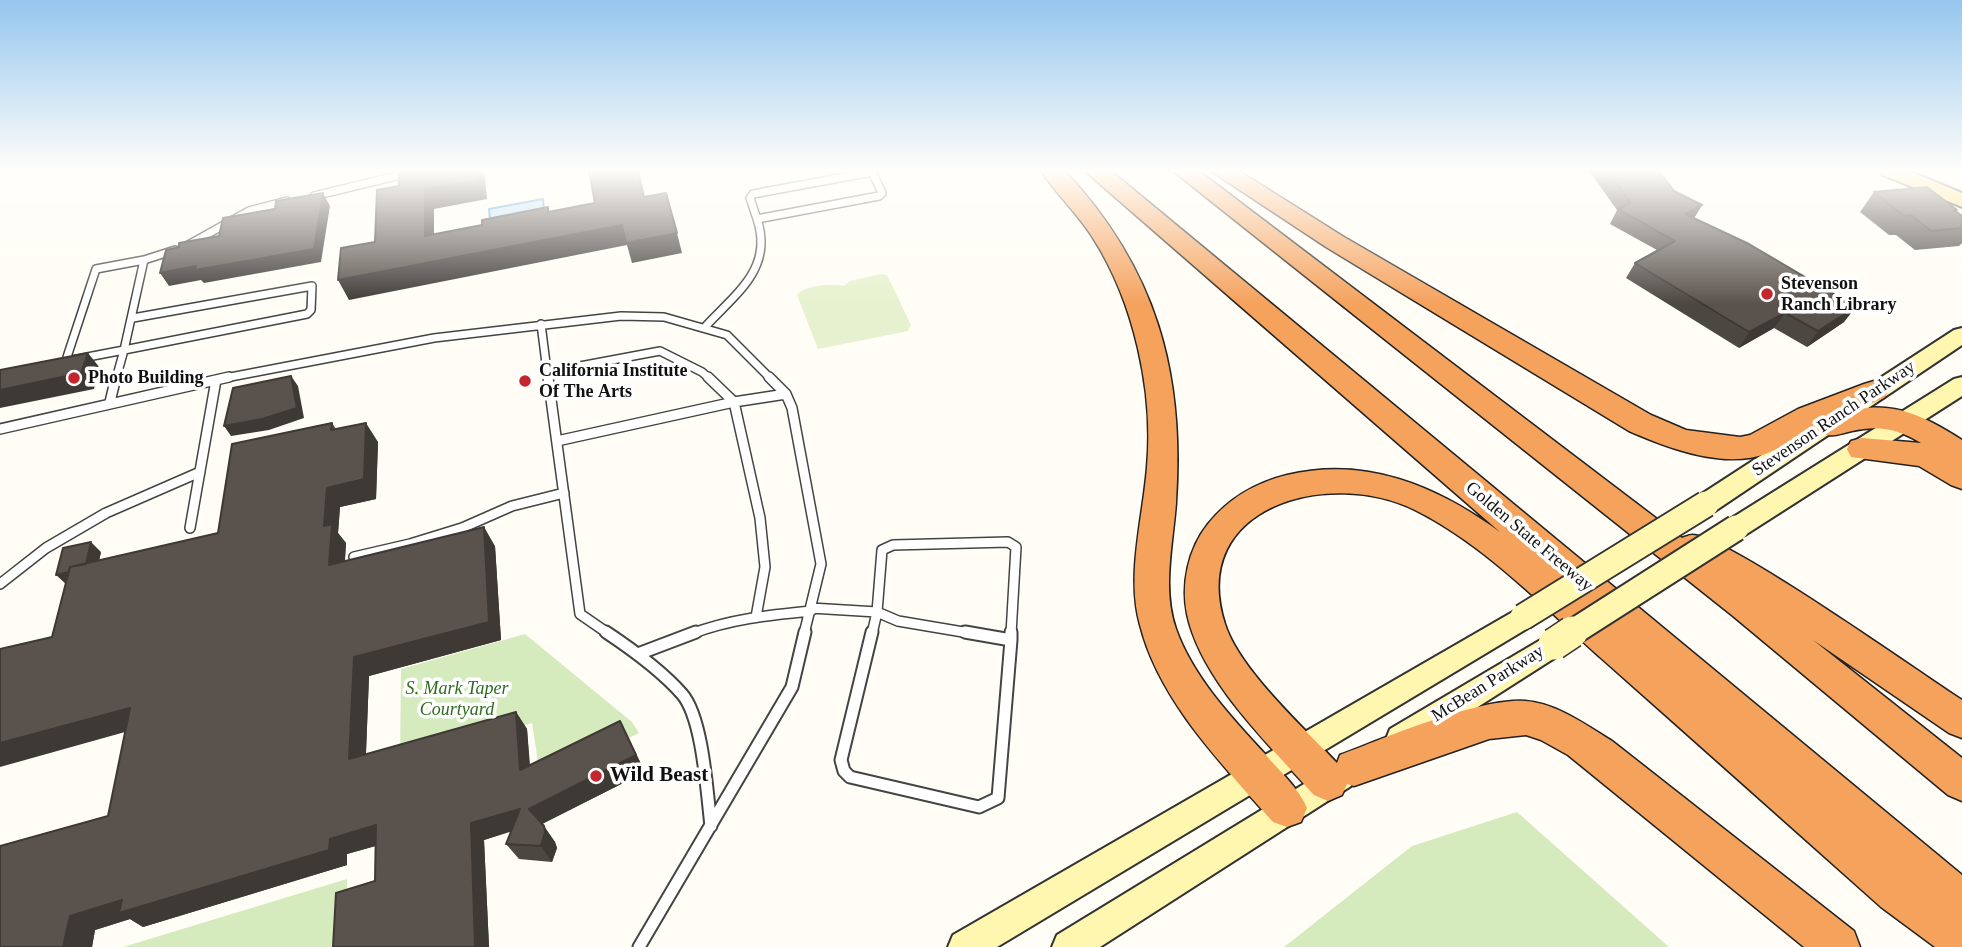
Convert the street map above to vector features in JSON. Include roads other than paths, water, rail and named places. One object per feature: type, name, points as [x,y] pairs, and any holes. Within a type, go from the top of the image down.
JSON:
[{"type":"highway","points":[[1089,215],[1119,260],[1142,316],[1157,382],[1164,436],[1158,538],[1150,577],[1158,628],[1187,687],[1287,808]]},
{"type":"highway","name":"Golden State Freeway","points":[[1148,215],[1962,903]]},
{"type":"highway","points":[[1241,215],[1745,606],[1962,782]]},
{"type":"highway","points":[[1292,215],[1617,409],[1682,441],[1730,447],[1757,445],[1809,417],[1874,391]]},
{"type":"highway","points":[[1823,428],[1863,416],[1882,415],[1908,421],[1962,455]]},
{"type":"highway","points":[[1862,449],[1926,455],[1962,477]]},
{"type":"highway","points":[[1838,947],[1598,754],[1569,734],[1527,718],[1501,719],[1341,775],[1301,751],[1226,660],[1210,632],[1203,606],[1201,580],[1208,552],[1225,523],[1248,503],[1278,488],[1313,481],[1353,481],[1391,488],[1428,502],[1466,525],[1529,573],[1896,892],[1962,940]]},
{"type":"highway","points":[[1632,518],[1742,573],[1962,721]]},
{"type":"main road","name":"Stevenson Ranch Parkway","points":[[1301,751],[1706,503],[1962,335]]},
{"type":"main road","points":[[1908,421],[1962,385]]},
{"type":"main road","name":"McBean Parkway","points":[[1069,947],[1908,421]]},
{"type":"main road","points":[[965,947],[1301,751]]},
{"type":"lane","points":[[133,318],[307,285],[312,286],[311,310],[307,314],[124,351],[67,358],[96,269],[144,260],[187,246],[242,215]]},
{"type":"lane","points":[[704,328],[756,270],[764,254],[764,241],[754,215]]},
{"type":"lane","points":[[755,219],[776,215]]},
{"type":"lane","points":[[110,402],[133,318],[144,260]]},
{"type":"lane","points":[[0,429],[216,380],[434,338],[541,324],[621,316],[664,317],[727,335],[786,394],[792,408],[821,564],[792,687],[639,947]]},
{"type":"lane","points":[[541,324],[580,614],[638,653],[684,696],[699,737],[711,826]]},
{"type":"lane","points":[[548,372],[660,351],[702,372],[734,402],[760,518],[765,567],[755,617]]},
{"type":"lane","points":[[190,528],[216,380]]},
{"type":"lane","points":[[557,441],[734,402],[786,394]]},
{"type":"lane","points":[[0,584],[46,548],[106,513],[200,472]]},
{"type":"lane","points":[[354,557],[410,544],[462,528],[512,506],[564,493]]},
{"type":"lane","points":[[1008,542],[1016,547],[998,797],[988,805],[979,807],[850,777],[844,771],[841,760],[877,612],[878,562],[882,550],[894,545],[1008,542]]},
{"type":"lane","points":[[638,653],[715,625],[811,610],[877,612],[898,621],[1011,640]]},
{"type":"water","points":[[490,215],[545,215],[545,220],[491,230]]},
{"type":"place","name":"Stevenson Ranch Library","points":[[1767,294]]},
{"type":"place","name":"Photo Building","points":[[74,378]]},
{"type":"place","name":"California Institute Of The Arts","points":[[525,381]]},
{"type":"place","name":"Wild Beast","points":[[596,776]]},
{"type":"park label","name":"S. Mark Taper Courtyard","points":[[457,699]]}]
